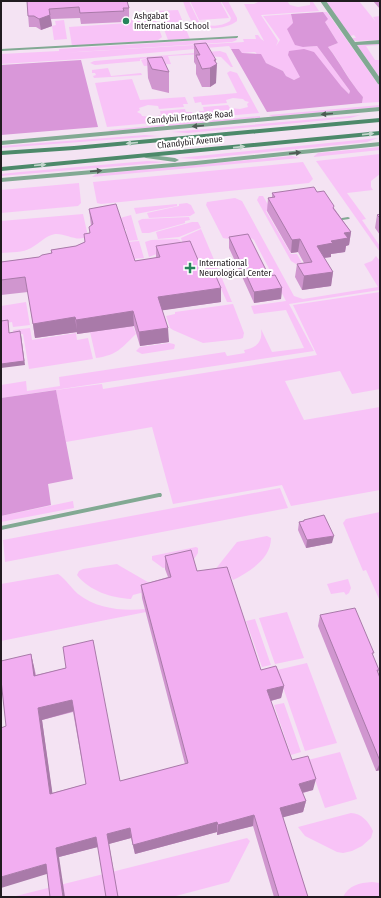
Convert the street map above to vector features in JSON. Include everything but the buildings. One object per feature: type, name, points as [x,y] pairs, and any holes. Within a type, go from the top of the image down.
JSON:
[{"type":"main road","name":"Chandybil Avenue","points":[[1,154],[380,120]]},
{"type":"main road","name":"Chandybil Avenue","points":[[1,169],[380,133]]},
{"type":"street","points":[[322,1],[380,83]]},
{"type":"street","points":[[353,44],[380,42]]},
{"type":"street","points":[[358,122],[380,110]]},
{"type":"street","name":"Candybil Frontage Road","points":[[1,143],[380,110]]},
{"type":"street","points":[[144,131],[196,137]]},
{"type":"street","points":[[1,180],[196,163],[379,144]]},
{"type":"street","points":[[146,156],[196,163]]},
{"type":"lane","points":[[1,50],[237,37]]},
{"type":"lane","points":[[335,220],[348,218]]},
{"type":"lane","points":[[1,528],[159,495]]},
{"type":"shaded area","points":[[183,1],[189,1],[199,22],[215,26],[230,21],[231,18],[221,1],[228,1],[237,18],[237,21],[233,24],[221,27],[201,27],[192,22]]},
{"type":"shaded area","points":[[190,1],[220,1],[229,18],[199,20]]},
{"type":"shaded area","points":[[260,1],[287,1],[290,5],[298,7],[310,5],[310,1],[313,2],[319,11],[261,15],[278,41],[276,46],[280,40],[263,16],[291,14],[303,47],[317,46],[350,91],[349,94],[341,86],[300,77],[294,80],[286,76],[283,71],[266,63],[255,52],[242,53],[239,49],[231,49],[229,46],[81,59],[1,64],[1,54],[236,38],[237,40],[232,42],[61,53],[244,42],[243,39],[256,39],[255,35],[258,35],[264,41],[244,4],[254,4]]},
{"type":"shaded area","points":[[325,1],[359,1],[376,22],[373,17],[380,16],[380,40],[354,41],[352,38],[356,38],[354,35],[350,36]]},
{"type":"shaded area","points":[[178,10],[190,39],[168,40],[157,11]]},
{"type":"shaded area","points":[[323,12],[327,12],[380,87],[380,102],[362,103],[363,97],[353,85],[328,47],[338,43],[325,22]]},
{"type":"shaded area","points":[[323,12],[328,19],[325,22],[338,43],[328,47],[353,85],[363,97],[362,103],[267,112],[231,49],[239,49],[242,53],[261,54],[266,63],[283,71],[286,76],[294,80],[300,77],[288,55],[289,51],[304,49],[314,52],[349,94],[350,91],[317,46],[303,47],[295,45],[287,29],[293,23],[291,14]]},
{"type":"shaded area","points":[[155,18],[162,37],[158,40],[72,46],[69,27],[128,23],[127,20]]},
{"type":"shaded area","points":[[64,20],[67,39],[54,40],[52,26],[56,25],[55,21]]},
{"type":"shaded area","points":[[380,43],[380,45],[366,46],[375,60],[380,60],[380,78],[357,45]]},
{"type":"shaded area","points":[[220,51],[226,53],[233,67],[231,67],[221,57],[206,56],[204,54],[168,56],[171,64],[144,66],[141,60],[148,58],[140,59],[140,61],[95,65],[90,63],[94,61]]},
{"type":"shaded area","points":[[81,60],[98,127],[1,135],[1,65]]},
{"type":"shaded area","points":[[108,68],[111,76],[141,73],[142,75],[94,78],[93,76],[96,75],[95,73],[92,73],[92,70]]},
{"type":"shaded area","points":[[230,71],[237,73],[259,113],[202,118],[199,111],[204,111],[203,107],[228,105],[230,108],[240,109],[248,107],[247,104],[249,102],[243,99],[233,98],[226,100],[227,103],[202,105],[201,102],[195,103],[193,97],[237,93],[227,73]]},
{"type":"shaded area","points":[[132,79],[140,100],[185,97],[188,104],[183,104],[184,107],[159,109],[158,106],[148,105],[139,108],[140,110],[137,112],[142,116],[152,117],[161,115],[160,111],[185,109],[186,112],[192,112],[195,119],[107,127],[95,83]]},
{"type":"shaded area","points":[[380,105],[380,107],[273,117],[269,115]]},
{"type":"shaded area","points":[[361,115],[350,118],[188,133],[171,132]]},
{"type":"shaded area","points":[[260,116],[260,118],[112,131],[108,130]]},
{"type":"shaded area","points":[[145,135],[159,136],[1,148],[1,146]]},
{"type":"shaded area","points":[[378,138],[367,142],[197,159],[178,158]]},
{"type":"shaded area","points":[[380,147],[380,150],[313,157],[318,153]]},
{"type":"shaded area","points":[[380,154],[380,174],[371,181],[371,187],[373,190],[347,193],[366,219],[362,220],[380,246],[380,252],[316,161]]},
{"type":"shaded area","points":[[292,156],[300,158],[92,177],[96,174]]},
{"type":"shaded area","points":[[147,161],[167,162],[1,176],[1,174],[20,172]]},
{"type":"shaded area","points":[[303,162],[313,179],[309,183],[101,204],[97,203],[93,182]]},
{"type":"shaded area","points":[[79,183],[81,203],[78,206],[1,213],[1,190]]},
{"type":"shaded area","points":[[259,196],[263,196],[271,210],[266,211],[291,254],[297,254],[302,263],[296,264],[291,261],[257,200]]},
{"type":"shaded area","points":[[235,198],[242,201],[294,296],[303,299],[378,287],[364,264],[372,261],[376,256],[380,261],[380,290],[289,304],[314,351],[1,398],[1,385],[26,381],[27,391],[60,386],[59,377],[225,352],[227,356],[245,353],[244,350],[252,348],[260,341],[261,329],[272,352],[304,348],[286,310],[254,314],[251,306],[286,301],[254,240],[247,237],[231,239],[223,238],[206,205],[207,202]]},
{"type":"shaded area","points":[[187,203],[191,205],[195,213],[190,216],[149,218],[147,213],[179,206],[179,204]]},
{"type":"shaded area","points":[[177,204],[177,206],[136,214],[134,208]]},
{"type":"shaded area","points":[[83,214],[88,236],[84,238],[55,234],[45,238],[28,250],[21,252],[1,253],[1,221]]},
{"type":"shaded area","points":[[131,215],[138,240],[127,241],[126,229],[124,230],[120,218]]},
{"type":"shaded area","points":[[189,217],[190,220],[185,221],[185,223],[149,233],[142,233],[138,221],[142,219]]},
{"type":"shaded area","points":[[192,222],[198,222],[201,228],[179,237],[158,239],[156,232]]},
{"type":"shaded area","points":[[201,229],[232,302],[227,302],[219,284],[203,274],[201,267],[153,258],[183,246],[181,238]]},
{"type":"shaded area","points":[[151,240],[180,240],[182,244],[149,257],[145,242]]},
{"type":"shaded area","points":[[139,241],[144,258],[133,259],[128,242]]},
{"type":"shaded area","points":[[380,292],[380,389],[352,394],[340,371],[285,381],[304,420],[380,407],[380,490],[291,506],[282,485],[173,504],[152,427],[66,442],[56,390],[102,384],[103,389],[317,355],[293,305]]},
{"type":"shaded area","points":[[26,302],[30,325],[13,327],[12,322],[1,324],[1,306]]},
{"type":"shaded area","points":[[233,304],[244,333],[243,338],[240,339],[203,343],[170,328],[166,316],[175,314],[175,312]]},
{"type":"shaded area","points":[[133,326],[136,334],[123,347],[114,353],[96,358],[90,332]]},
{"type":"shaded area","points":[[30,328],[32,340],[76,333],[77,340],[88,338],[93,359],[29,369],[23,334],[14,336],[13,330]]},
{"type":"shaded area","points":[[169,343],[175,345],[174,349],[142,354],[136,351],[140,347]]},
{"type":"shaded area","points":[[56,390],[73,479],[48,484],[51,505],[1,516],[1,398]]},
{"type":"shaded area","points":[[280,488],[288,508],[5,562],[3,540]]},
{"type":"shaded area","points":[[73,501],[74,508],[1,522],[1,516]]},
{"type":"shaded area","points":[[380,512],[380,601],[366,570],[363,571],[343,523],[346,519]]},
{"type":"shaded area","points":[[267,536],[271,538],[270,546],[263,558],[252,569],[233,580],[230,575],[216,579],[210,576],[237,542]]},
{"type":"shaded area","points":[[196,547],[198,548],[198,553],[192,562],[163,568],[152,560],[152,556]]},
{"type":"shaded area","points":[[117,564],[153,585],[148,591],[133,595],[131,599],[101,593],[82,581],[77,575],[79,571],[83,569]]},
{"type":"shaded area","points":[[58,574],[64,578],[78,594],[93,603],[110,608],[128,610],[145,609],[146,612],[1,641],[1,584]]},
{"type":"shaded area","points":[[348,579],[351,588],[349,593],[346,595],[344,592],[331,594],[327,584]]},
{"type":"shaded area","points":[[287,612],[304,658],[275,664],[259,618]]},
{"type":"shaded area","points":[[255,619],[271,665],[262,667],[246,621]]},
{"type":"shaded area","points":[[307,663],[337,743],[305,751],[277,670]]},
{"type":"shaded area","points":[[284,703],[301,752],[291,755],[274,705]]},
{"type":"shaded area","points":[[340,752],[357,799],[325,808],[308,760]]},
{"type":"shaded area","points":[[355,813],[364,819],[373,831],[371,838],[362,846],[352,851],[343,853],[337,852],[305,836],[298,827]]},
{"type":"shaded area","points":[[247,838],[250,841],[229,882],[172,897],[12,897]]},
{"type":"shaded area","points":[[372,882],[380,883],[380,897],[343,897],[351,887]]},
{"type":"place","name":"Ashgabat International School","points":[[126,21]]},
{"type":"place","name":"International Neurological Center","points":[[190,268]]}]
